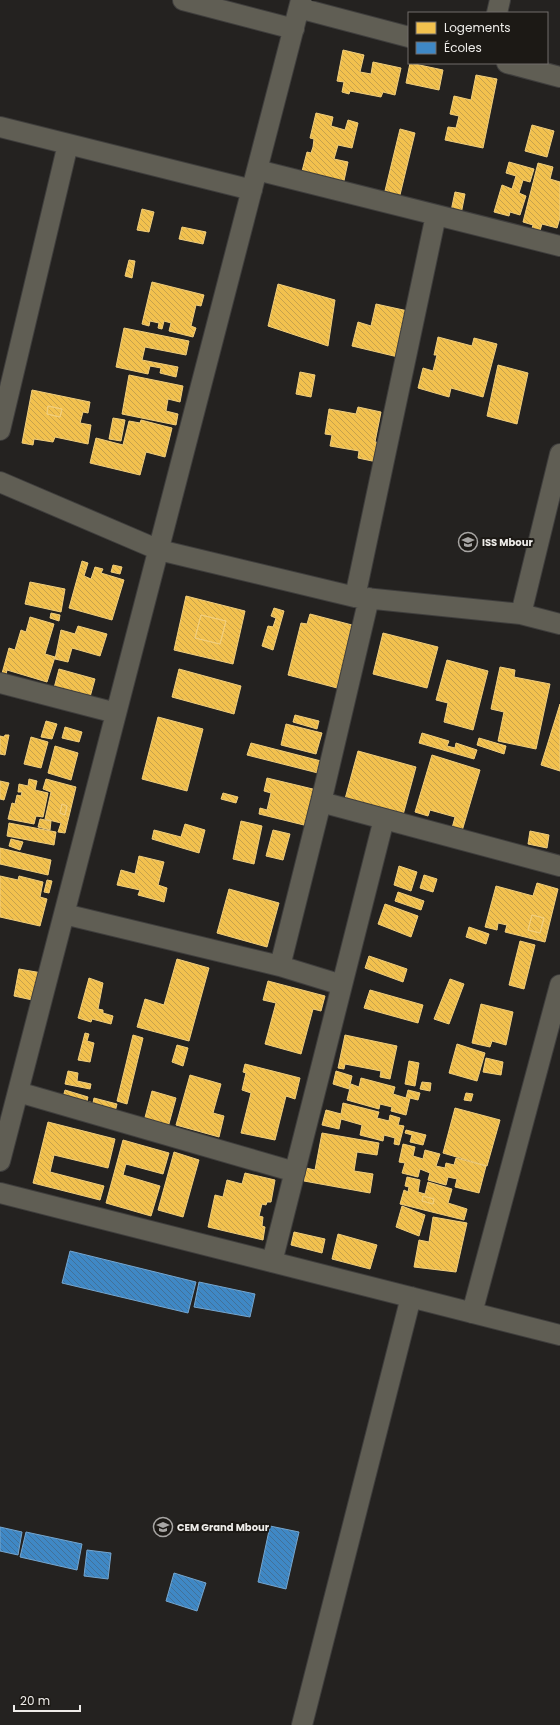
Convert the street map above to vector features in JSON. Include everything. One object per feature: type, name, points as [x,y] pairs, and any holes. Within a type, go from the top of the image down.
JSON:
[{"type":"street","points":[[183,0],[294,29]]},
{"type":"street","points":[[497,12],[500,0]]},
{"type":"street","points":[[0,1161],[300,4],[408,37]]},
{"type":"street","points":[[511,64],[560,77]]},
{"type":"street","points":[[0,127],[252,190]]},
{"type":"street","points":[[0,430],[68,144]]},
{"type":"street","points":[[257,170],[560,246]]},
{"type":"street","points":[[280,966],[321,802],[436,215]]},
{"type":"street","points":[[521,614],[560,454]]},
{"type":"street","points":[[0,482],[159,550],[362,598],[521,614],[560,624]]},
{"type":"street","points":[[0,683],[116,713]]},
{"type":"street","points":[[321,802],[560,866]]},
{"type":"street","points":[[272,1262],[384,819]]},
{"type":"street","points":[[64,914],[280,966],[342,985]]},
{"type":"street","points":[[472,1313],[560,985]]},
{"type":"street","points":[[18,1092],[295,1172]]},
{"type":"street","points":[[0,1194],[560,1335]]},
{"type":"street","points":[[302,1725],[411,1297]]},
{"type":"building: Logements","points":[[343,50],[364,55],[360,72],[371,74],[373,62],[401,68],[395,95],[383,92],[381,97],[350,91],[349,94],[342,92],[344,82],[337,81]]},
{"type":"building: Logements","points":[[410,64],[443,70],[439,90],[406,83]]},
{"type":"building: Logements","points":[[476,75],[497,79],[483,148],[445,140],[448,127],[456,128],[459,116],[450,114],[454,96],[471,100]]},
{"type":"building: Logements","points":[[316,113],[333,117],[331,126],[345,130],[348,120],[358,123],[352,148],[338,145],[334,159],[348,162],[342,190],[300,179],[307,152],[311,153],[313,147],[314,139],[310,138]]},
{"type":"building: Logements","points":[[532,125],[554,131],[547,157],[525,151]]},
{"type":"building: Logements","points":[[400,129],[415,133],[399,199],[384,195]]},
{"type":"building: Logements","points":[[509,162],[534,169],[530,182],[523,180],[519,193],[526,196],[520,215],[510,212],[509,216],[494,212],[502,185],[512,189],[516,176],[506,173]]},
{"type":"building: Logements","points":[[538,163],[553,167],[550,179],[560,182],[560,218],[557,228],[542,224],[539,234],[531,232],[533,225],[523,222]]},
{"type":"building: Logements","points":[[455,192],[465,194],[461,214],[451,211]]},
{"type":"building: Logements","points":[[142,209],[154,212],[149,232],[137,230]]},
{"type":"building: Logements","points":[[182,227],[206,232],[203,244],[179,239]]},
{"type":"building: Logements","points":[[129,260],[135,261],[132,278],[125,276]]},
{"type":"building: Logements","points":[[152,282],[204,295],[201,306],[196,305],[191,326],[196,328],[193,337],[169,331],[171,323],[164,321],[162,329],[158,328],[159,323],[150,321],[149,326],[142,324]]},
{"type":"building: Logements","points":[[278,284],[335,300],[328,346],[268,326]]},
{"type":"building: Logements","points":[[376,304],[408,311],[398,357],[352,346],[358,322],[371,326]]},
{"type":"building: Logements","points":[[124,328],[189,341],[186,355],[145,347],[142,360],[178,367],[176,377],[160,373],[161,368],[150,366],[148,374],[116,367]]},
{"type":"building: Logements","points":[[438,337],[472,346],[474,338],[497,344],[483,397],[451,388],[449,397],[418,388],[423,368],[433,371],[437,355],[434,355]]},
{"type":"building: Logements","points":[[498,365],[528,373],[517,424],[487,416]]},
{"type":"building: Logements","points":[[300,372],[315,375],[311,397],[296,394]]},
{"type":"building: Logements","points":[[129,375],[183,386],[180,402],[168,399],[166,411],[178,414],[176,425],[122,414]]},
{"type":"building: Logements","points":[[32,390],[90,402],[88,413],[83,412],[80,423],[91,425],[88,444],[55,437],[53,442],[34,439],[33,445],[22,443]],"holes":[[[48,406],[62,409],[60,417],[47,414]]]},
{"type":"building: Logements","points":[[48,406],[62,409],[60,417],[47,414]]},
{"type":"building: Logements","points":[[358,407],[381,412],[375,442],[381,443],[377,462],[358,458],[359,451],[330,446],[332,435],[325,434],[329,409],[356,414]]},
{"type":"building: Logements","points":[[113,418],[125,420],[121,441],[109,439]]},
{"type":"building: Logements","points":[[141,420],[172,428],[165,457],[146,452],[140,475],[90,463],[96,438],[123,445],[129,421],[140,423]]},
{"type":"building: Logements","points":[[82,561],[88,563],[84,576],[91,579],[95,567],[103,569],[101,573],[124,580],[112,620],[69,608]]},
{"type":"building: Logements","points":[[113,565],[122,567],[120,574],[111,572]]},
{"type":"building: Logements","points":[[30,582],[65,589],[61,612],[25,604]]},
{"type":"building: Logements","points":[[186,596],[245,611],[233,664],[174,650]],"holes":[[[201,615],[226,621],[220,644],[195,638]]]},
{"type":"building: Logements","points":[[274,608],[284,611],[273,650],[262,646],[268,626],[273,627],[276,618],[271,616]]},
{"type":"building: Logements","points":[[51,613],[60,615],[59,621],[50,618]]},
{"type":"building: Logements","points":[[310,614],[352,625],[348,640],[353,642],[341,689],[288,675],[301,623],[307,624]]},
{"type":"building: Logements","points":[[201,615],[226,621],[220,644],[195,638]]},
{"type":"building: Logements","points":[[30,617],[54,624],[45,654],[55,657],[47,682],[7,670],[5,679],[1,677],[9,648],[15,650],[21,630],[26,632]]},
{"type":"building: Logements","points":[[78,626],[107,634],[100,656],[72,648],[68,662],[55,659],[61,630],[75,634]]},
{"type":"building: Logements","points":[[383,633],[438,647],[427,688],[373,674]]},
{"type":"building: Logements","points":[[447,660],[488,671],[473,730],[444,722],[448,703],[436,700]]},
{"type":"building: Logements","points":[[500,667],[515,670],[514,677],[550,684],[536,749],[498,741],[504,712],[491,709]]},
{"type":"building: Logements","points":[[59,669],[95,679],[90,697],[54,688]]},
{"type":"building: Logements","points":[[179,669],[241,686],[234,714],[172,697]]},
{"type":"building: Logements","points":[[560,704],[560,771],[541,765]]},
{"type":"building: Logements","points":[[295,715],[319,721],[317,729],[293,722]]},
{"type":"building: Logements","points":[[158,717],[203,729],[187,791],[142,779]]},
{"type":"building: Logements","points":[[46,721],[57,724],[52,739],[41,737]]},
{"type":"building: Logements","points":[[286,724],[322,733],[316,754],[281,745]]},
{"type":"building: Logements","points":[[65,727],[82,732],[79,742],[62,738]]},
{"type":"building: Logements","points":[[422,733],[449,741],[447,746],[455,748],[456,743],[477,750],[474,759],[419,743]]},
{"type":"building: Logements","points":[[5,735],[9,735],[5,755],[0,754],[0,736],[4,737]]},
{"type":"building: Logements","points":[[31,737],[48,742],[41,768],[24,764]]},
{"type":"building: Logements","points":[[479,738],[506,746],[504,754],[477,745]]},
{"type":"building: Logements","points":[[251,743],[321,761],[318,773],[247,755]]},
{"type":"building: Logements","points":[[55,746],[78,753],[71,780],[48,773]]},
{"type":"building: Logements","points":[[358,751],[416,767],[403,815],[345,799]]},
{"type":"building: Logements","points":[[432,755],[480,770],[462,831],[452,828],[455,817],[430,810],[428,816],[415,812]]},
{"type":"building: Logements","points":[[267,778],[317,790],[308,826],[259,814],[260,808],[267,810],[271,793],[264,791]]},
{"type":"building: Logements","points":[[29,779],[37,781],[35,790],[48,793],[43,817],[36,816],[34,824],[8,819],[12,803],[15,804],[17,795],[21,796],[22,792],[18,792],[19,784],[28,786]]},
{"type":"building: Logements","points":[[46,779],[76,787],[65,833],[58,832],[61,823],[45,819],[51,792],[43,789]],"holes":[[[62,804],[67,806],[65,815],[60,813]]]},
{"type":"building: Logements","points":[[0,781],[9,783],[4,800],[0,799]]},
{"type":"building: Logements","points":[[223,793],[238,797],[236,803],[221,799]]},
{"type":"building: Logements","points":[[62,804],[67,806],[65,815],[60,813]]},
{"type":"building: Logements","points":[[40,819],[51,821],[50,830],[38,827]]},
{"type":"building: Logements","points":[[241,821],[262,826],[254,864],[233,859]]},
{"type":"building: Logements","points":[[9,823],[56,832],[54,845],[7,836]]},
{"type":"building: Logements","points":[[185,824],[205,830],[199,853],[152,839],[154,830],[181,837]]},
{"type":"building: Logements","points":[[273,830],[290,834],[283,860],[266,856]]},
{"type":"building: Logements","points":[[530,831],[549,835],[547,848],[528,844]]},
{"type":"building: Logements","points":[[11,839],[23,842],[20,850],[9,846]]},
{"type":"building: Logements","points":[[0,848],[51,860],[48,875],[0,864]]},
{"type":"building: Logements","points":[[139,856],[164,862],[158,885],[167,888],[164,902],[138,895],[140,890],[117,885],[121,870],[135,874]]},
{"type":"building: Logements","points":[[399,866],[417,872],[411,891],[394,885]]},
{"type":"building: Logements","points":[[424,875],[437,879],[433,892],[420,888]]},
{"type":"building: Logements","points":[[0,876],[18,880],[19,876],[43,882],[40,897],[47,899],[40,926],[0,917]]},
{"type":"building: Logements","points":[[47,880],[52,881],[49,893],[44,892]]},
{"type":"building: Logements","points":[[537,883],[558,889],[545,942],[505,932],[507,925],[498,923],[497,930],[485,927],[496,886],[533,896]],"holes":[[[532,915],[544,918],[540,933],[528,930]]]},
{"type":"building: Logements","points":[[229,889],[279,903],[267,947],[217,933]]},
{"type":"building: Logements","points":[[398,892],[424,901],[421,910],[395,901]]},
{"type":"building: Logements","points":[[385,904],[418,916],[411,937],[378,924]]},
{"type":"building: Logements","points":[[532,915],[544,918],[540,933],[528,930]]},
{"type":"building: Logements","points":[[469,927],[489,934],[486,944],[466,937]]},
{"type":"building: Logements","points":[[520,941],[535,945],[524,989],[509,985]]},
{"type":"building: Logements","points":[[369,956],[407,969],[403,982],[365,968]]},
{"type":"building: Logements","points":[[177,959],[209,968],[189,1041],[137,1027],[145,999],[164,1005]]},
{"type":"building: Logements","points":[[19,969],[42,973],[37,1001],[14,996]]},
{"type":"building: Logements","points":[[89,978],[103,983],[98,1009],[103,1010],[103,1013],[113,1016],[111,1024],[92,1019],[91,1022],[78,1018]]},
{"type":"building: Logements","points":[[450,979],[464,984],[449,1024],[434,1019]]},
{"type":"building: Logements","points":[[268,981],[325,996],[321,1011],[313,1009],[301,1054],[265,1044],[276,1003],[263,1000]]},
{"type":"building: Logements","points":[[370,990],[423,1005],[418,1023],[364,1008]]},
{"type":"building: Logements","points":[[481,1004],[513,1012],[506,1045],[492,1041],[490,1047],[472,1043]]},
{"type":"building: Logements","points":[[85,1033],[89,1034],[87,1041],[94,1043],[90,1062],[78,1060]]},
{"type":"building: Logements","points":[[133,1035],[143,1038],[127,1104],[117,1101]]},
{"type":"building: Logements","points":[[345,1035],[397,1046],[390,1079],[380,1077],[381,1071],[345,1064],[344,1069],[338,1068]]},
{"type":"building: Logements","points":[[457,1044],[485,1053],[477,1081],[449,1073]]},
{"type":"building: Logements","points":[[177,1045],[188,1048],[183,1066],[172,1062]]},
{"type":"building: Logements","points":[[486,1058],[503,1062],[501,1075],[483,1072]]},
{"type":"building: Logements","points":[[409,1061],[419,1063],[415,1086],[405,1084]]},
{"type":"building: Logements","points":[[245,1064],[300,1078],[295,1099],[286,1096],[275,1140],[241,1133],[251,1093],[242,1090],[246,1073],[243,1072]]},
{"type":"building: Logements","points":[[68,1071],[78,1073],[77,1081],[91,1084],[90,1089],[65,1084]]},
{"type":"building: Logements","points":[[336,1071],[352,1076],[349,1089],[333,1084]]},
{"type":"building: Logements","points":[[190,1075],[221,1084],[213,1113],[224,1116],[219,1137],[176,1125]]},
{"type":"building: Logements","points":[[361,1078],[395,1087],[393,1094],[406,1098],[408,1090],[420,1093],[418,1100],[410,1098],[406,1115],[391,1111],[392,1107],[380,1104],[379,1109],[347,1100],[351,1084],[359,1087]]},
{"type":"building: Logements","points":[[422,1082],[431,1083],[430,1091],[420,1089]]},
{"type":"building: Logements","points":[[65,1090],[88,1097],[87,1101],[93,1103],[94,1098],[117,1104],[114,1116],[62,1101]]},
{"type":"building: Logements","points":[[152,1091],[176,1098],[167,1131],[143,1125]]},
{"type":"building: Logements","points":[[466,1093],[473,1094],[471,1101],[464,1100]]},
{"type":"building: Logements","points":[[343,1103],[379,1112],[377,1118],[389,1121],[390,1115],[400,1118],[398,1125],[404,1126],[399,1145],[394,1144],[395,1138],[384,1135],[383,1141],[360,1135],[362,1125],[341,1119],[339,1129],[322,1125],[326,1110],[341,1114]]},
{"type":"building: Logements","points":[[455,1108],[500,1120],[487,1166],[443,1153]]},
{"type":"building: Logements","points":[[48,1122],[115,1139],[108,1168],[54,1155],[50,1172],[104,1186],[100,1200],[33,1183]]},
{"type":"building: Logements","points":[[406,1130],[426,1135],[423,1145],[410,1142],[412,1135],[405,1133]]},
{"type":"building: Logements","points":[[322,1133],[379,1143],[377,1155],[357,1152],[354,1171],[373,1174],[370,1193],[304,1181],[306,1168],[315,1170]]},
{"type":"building: Logements","points":[[123,1140],[169,1153],[163,1174],[126,1164],[123,1175],[160,1186],[151,1216],[106,1203]]},
{"type":"building: Logements","points":[[403,1144],[415,1147],[413,1156],[423,1159],[425,1150],[440,1154],[436,1166],[445,1168],[446,1163],[454,1165],[456,1158],[486,1166],[479,1193],[455,1187],[457,1179],[448,1177],[446,1185],[428,1180],[430,1173],[420,1169],[418,1177],[402,1173],[405,1163],[399,1162]]},
{"type":"building: Logements","points":[[174,1152],[199,1160],[183,1217],[158,1210]]},
{"type":"building: Logements","points":[[245,1173],[275,1180],[271,1202],[267,1202],[266,1205],[262,1204],[259,1216],[263,1217],[262,1226],[265,1227],[263,1240],[208,1227],[215,1195],[223,1197],[227,1180],[242,1184]]},
{"type":"building: Logements","points":[[407,1177],[420,1180],[418,1192],[425,1194],[428,1182],[452,1189],[448,1203],[467,1209],[464,1220],[400,1204],[404,1190],[408,1192],[409,1187],[405,1186]],"holes":[[[423,1196],[434,1199],[433,1204],[422,1201]]]},
{"type":"building: Logements","points":[[423,1196],[434,1199],[433,1204],[422,1201]]},
{"type":"building: Logements","points":[[402,1206],[425,1215],[419,1236],[396,1227]]},
{"type":"building: Logements","points":[[433,1217],[467,1223],[456,1272],[414,1267],[419,1240],[429,1242]]},
{"type":"building: Logements","points":[[294,1232],[325,1239],[322,1253],[291,1245]]},
{"type":"building: Logements","points":[[338,1234],[377,1245],[370,1269],[332,1259]]},
{"type":"building: Écoles","points":[[70,1251],[196,1282],[188,1313],[62,1283]]},
{"type":"building: Écoles","points":[[199,1282],[255,1294],[250,1317],[194,1307]]},
{"type":"building: Écoles","points":[[270,1526],[299,1532],[286,1589],[258,1582]]},
{"type":"building: Écoles","points":[[0,1527],[22,1532],[18,1555],[0,1551]]},
{"type":"building: Écoles","points":[[26,1532],[82,1544],[77,1570],[20,1557]]},
{"type":"building: Écoles","points":[[87,1550],[111,1553],[108,1579],[84,1576]]},
{"type":"building: Écoles","points":[[174,1573],[206,1583],[197,1611],[166,1601]]},
{"type":"place","name":"ISS Mbour","points":[[468,542]]},
{"type":"place","name":"CEM Grand Mbour","points":[[163,1527]]}]
